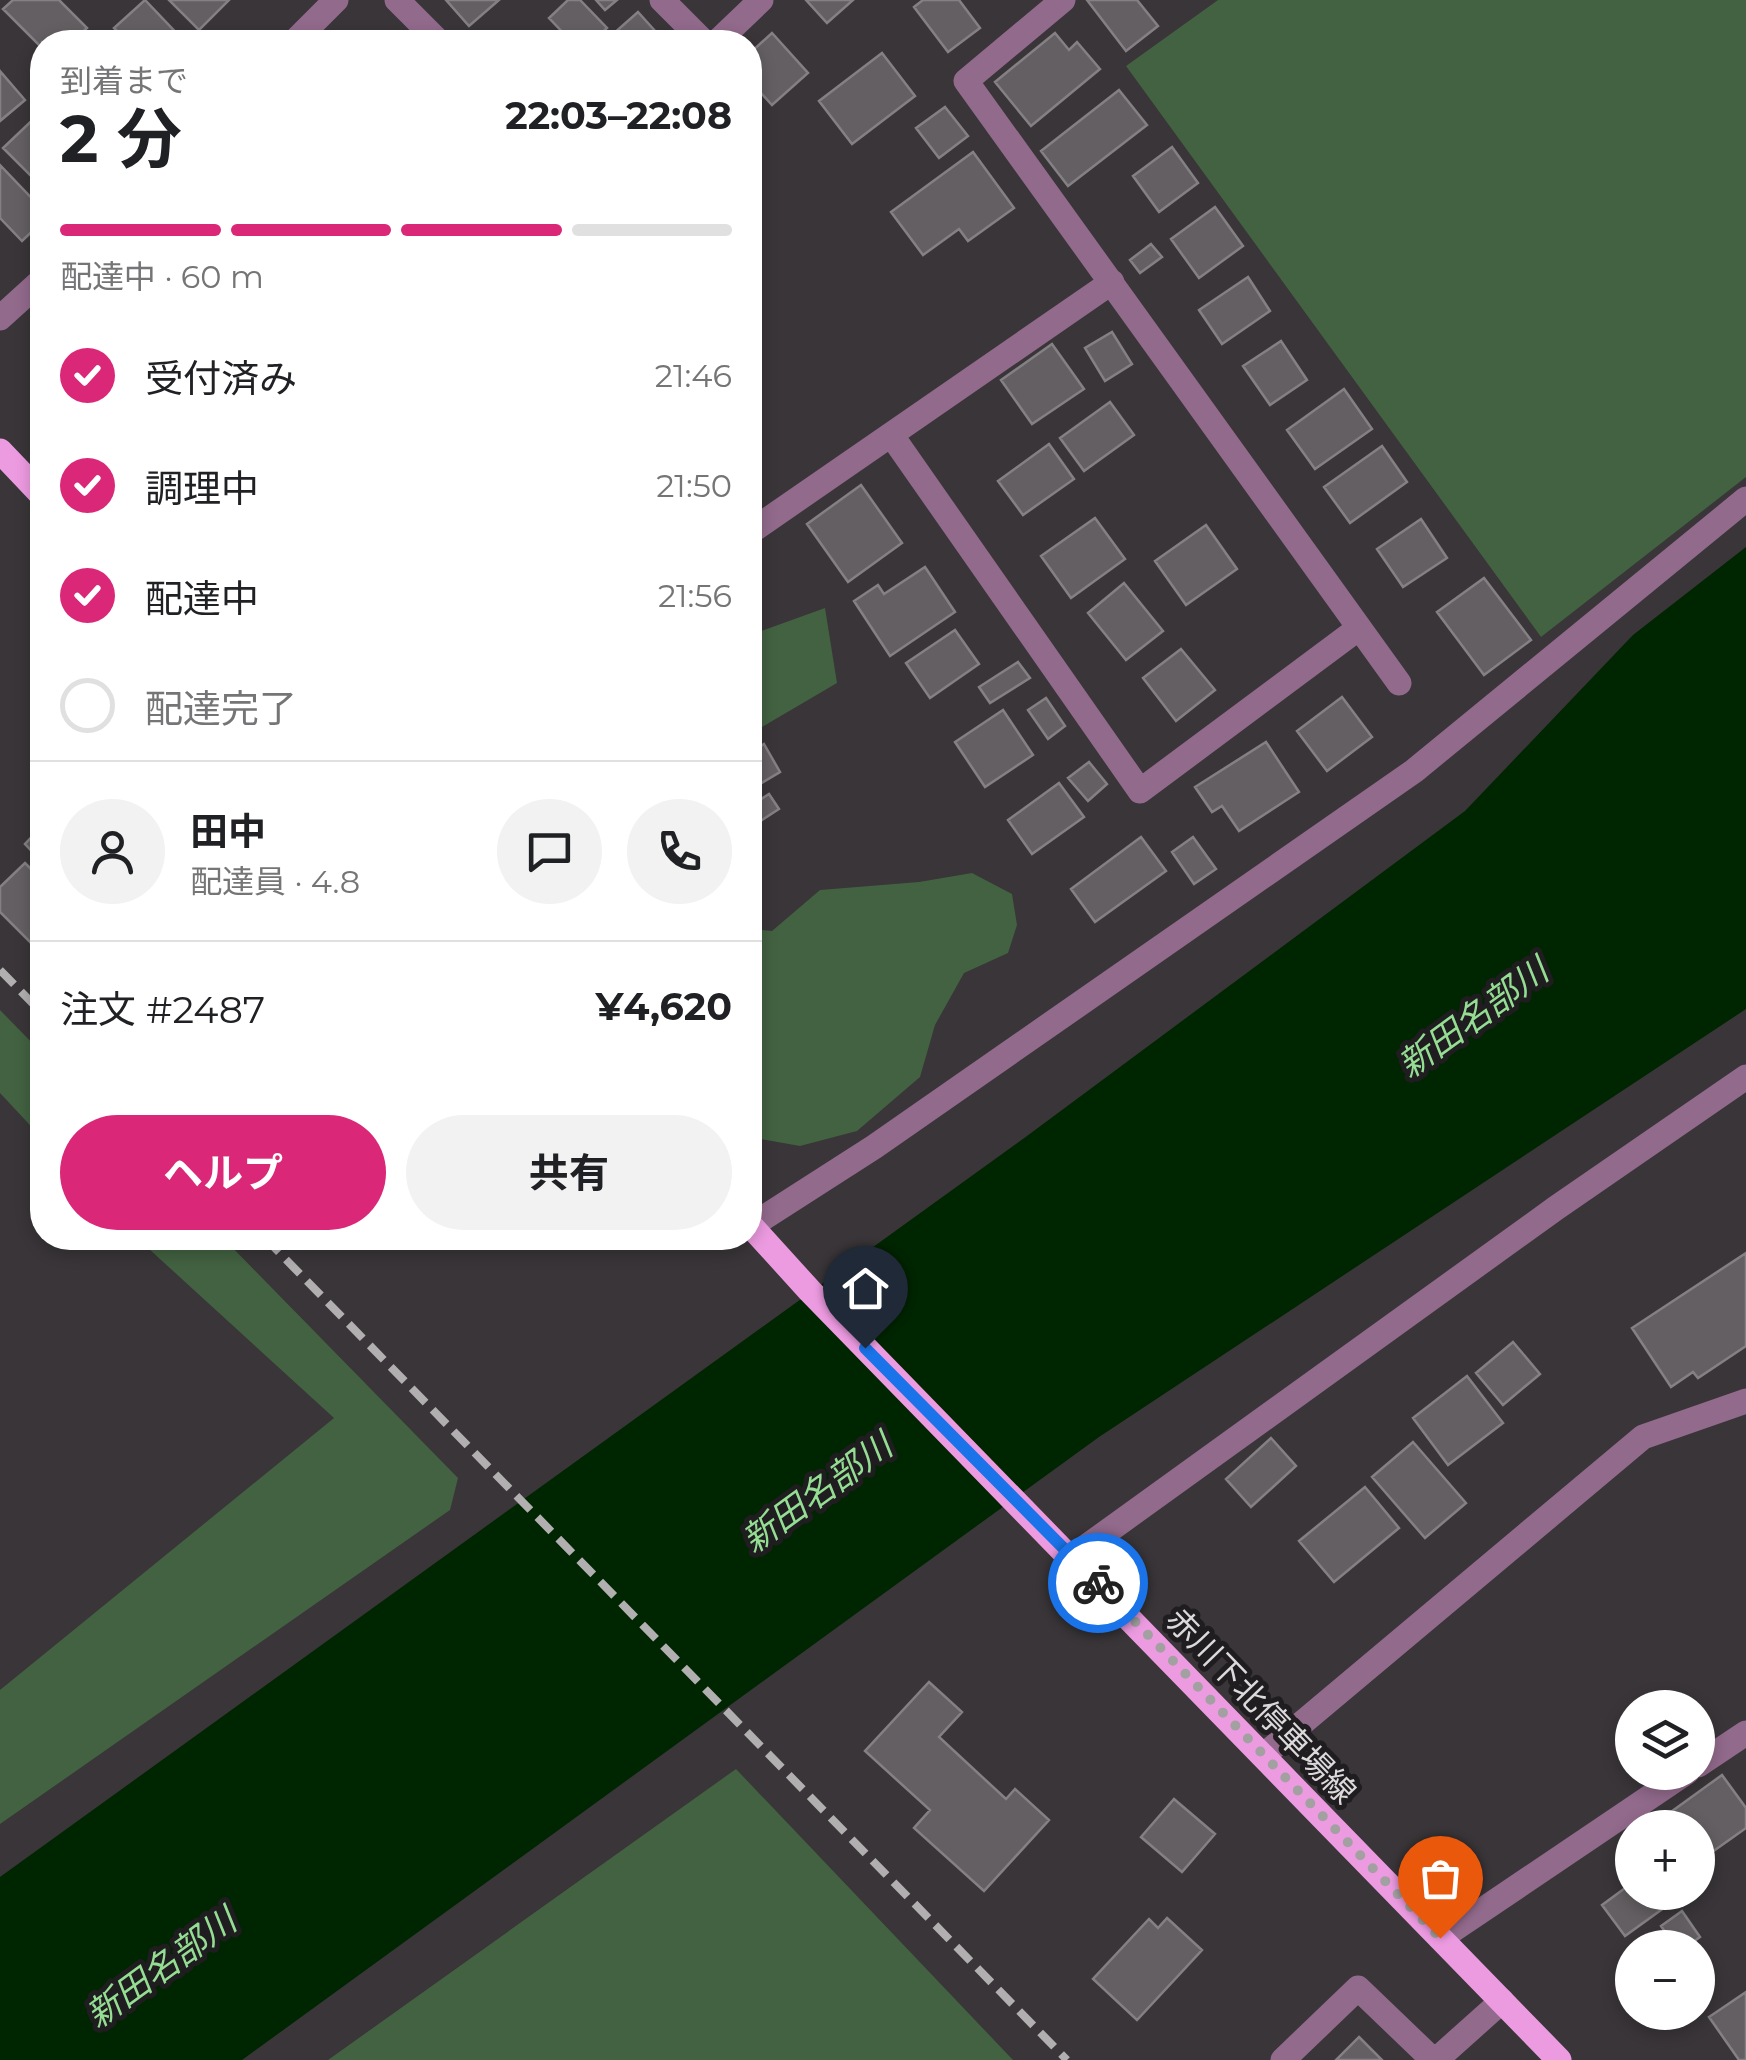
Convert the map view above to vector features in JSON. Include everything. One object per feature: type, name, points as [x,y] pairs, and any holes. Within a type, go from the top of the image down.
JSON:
[{"type":"main road","points":[[0,451],[30,482]]},
{"type":"main road","name":"赤川下北停車場線","points":[[762,1239],[1559,2060]]},
{"type":"street","points":[[306,30],[336,0]]},
{"type":"street","points":[[397,0],[427,30]]},
{"type":"street","points":[[662,0],[692,30]]},
{"type":"street","points":[[729,30],[760,0]]},
{"type":"street","points":[[1063,0],[966,81],[1399,683]]},
{"type":"street","points":[[762,524],[1112,282]]},
{"type":"street","points":[[0,318],[30,291]]},
{"type":"street","points":[[892,436],[1140,791],[1359,628]]},
{"type":"street","points":[[762,1218],[874,1147],[1414,770],[1746,499]]},
{"type":"street","points":[[1065,1551],[1746,1078]]},
{"type":"street","points":[[1264,1755],[1643,1437],[1746,1400]]},
{"type":"street","points":[[1715,1753],[1746,1732]]},
{"type":"street","points":[[1440,1938],[1660,1790]]},
{"type":"street","points":[[1283,2060],[1358,1988],[1435,2060],[1502,2001]]},
{"type":"shaded area","points":[[1218,0],[1746,0],[1746,477],[1541,637],[1126,66]]},
{"type":"shaded area","points":[[825,608],[837,683],[762,727],[762,631]]},
{"type":"shaded area","points":[[972,873],[1012,894],[1017,925],[1008,953],[964,973],[935,1025],[920,1077],[857,1131],[800,1146],[762,1139],[762,930],[772,931],[820,890],[919,882]]},
{"type":"shaded area","points":[[0,1010],[30,1041],[30,1125],[0,1093]]},
{"type":"shaded area","points":[[150,1250],[235,1250],[458,1478],[450,1510],[0,1824],[0,1690],[334,1418]]},
{"type":"shaded area","points":[[736,1769],[1013,2060],[328,2060]]},
{"type":"water","name":"新田名部川","points":[[1746,547],[1746,1009],[1099,1437],[242,2060],[0,2060],[0,1877],[1027,1136],[1465,811],[1633,635]]},
{"type":"building","points":[[13,0],[59,0],[87,28],[30,30],[30,36],[3,9]]},
{"type":"building","points":[[145,0],[174,30],[116,30]]},
{"type":"building","points":[[169,0],[229,0],[199,30]]},
{"type":"building","points":[[446,0],[499,0],[469,26]]},
{"type":"building","points":[[568,0],[580,0],[607,28],[560,30],[549,18]]},
{"type":"building","points":[[596,0],[617,0],[605,10]]},
{"type":"building","points":[[806,0],[853,0],[827,23]]},
{"type":"building","points":[[923,0],[959,0],[980,28],[948,52],[914,7]]},
{"type":"building","points":[[1087,0],[1137,0],[1158,26],[1126,51]]},
{"type":"building","points":[[638,12],[654,30],[618,30]]},
{"type":"building","points":[[772,33],[808,73],[772,105],[762,94],[762,42]]},
{"type":"building","points":[[1055,33],[1069,50],[1077,42],[1100,69],[1031,126],[995,82]]},
{"type":"building","points":[[882,53],[915,96],[852,144],[819,101]]},
{"type":"building","points":[[0,71],[25,100],[0,121]]},
{"type":"building","points":[[1119,90],[1147,125],[1068,186],[1041,151]]},
{"type":"building","points":[[945,107],[968,136],[939,158],[916,128]]},
{"type":"building","points":[[30,122],[30,175],[3,148]]},
{"type":"building","points":[[1172,147],[1198,183],[1159,212],[1133,176]]},
{"type":"building","points":[[973,152],[1014,208],[968,241],[959,229],[923,255],[891,212]]},
{"type":"building","points":[[0,165],[30,196],[30,233],[22,241],[0,218]]},
{"type":"building","points":[[1215,207],[1243,246],[1199,278],[1171,239]]},
{"type":"building","points":[[1151,244],[1162,257],[1140,273],[1130,260]]},
{"type":"building","points":[[1248,277],[1270,311],[1222,344],[1199,310]]},
{"type":"building","points":[[1112,332],[1132,364],[1105,381],[1085,348]]},
{"type":"building","points":[[1281,341],[1307,380],[1270,405],[1243,366]]},
{"type":"building","points":[[1052,344],[1084,389],[1032,424],[1001,380]]},
{"type":"building","points":[[1344,389],[1372,429],[1315,469],[1287,430]]},
{"type":"building","points":[[1110,402],[1134,435],[1084,471],[1060,438]]},
{"type":"building","points":[[1049,444],[1074,479],[1023,515],[998,481]]},
{"type":"building","points":[[1382,446],[1407,482],[1350,523],[1324,487]]},
{"type":"building","points":[[861,485],[902,543],[848,582],[807,524]]},
{"type":"building","points":[[1095,518],[1125,559],[1071,598],[1041,556]]},
{"type":"building","points":[[1421,519],[1447,558],[1403,587],[1377,549]]},
{"type":"building","points":[[1206,525],[1237,569],[1186,605],[1155,561]]},
{"type":"building","points":[[925,567],[955,612],[890,656],[854,601],[878,585],[884,594]]},
{"type":"building","points":[[1484,578],[1531,640],[1484,675],[1437,612]]},
{"type":"building","points":[[1124,583],[1163,631],[1126,660],[1088,613]]},
{"type":"building","points":[[955,630],[979,664],[930,698],[906,663]]},
{"type":"building","points":[[1181,649],[1215,690],[1176,721],[1143,678]]},
{"type":"building","points":[[1018,662],[1030,678],[990,703],[979,687]]},
{"type":"building","points":[[1342,697],[1372,737],[1327,771],[1297,731]]},
{"type":"building","points":[[1046,698],[1065,726],[1048,739],[1028,710]]},
{"type":"building","points":[[1003,710],[1033,755],[985,787],[955,742]]},
{"type":"building","points":[[1266,742],[1299,792],[1239,831],[1222,806],[1212,812],[1195,787]]},
{"type":"building","points":[[762,745],[780,772],[762,783]]},
{"type":"building","points":[[1089,762],[1107,784],[1088,801],[1068,778]]},
{"type":"building","points":[[1059,783],[1084,817],[1032,854],[1008,820]]},
{"type":"building","points":[[769,794],[779,809],[762,820],[762,798]]},
{"type":"building","points":[[1141,837],[1166,871],[1095,922],[1071,889]]},
{"type":"building","points":[[1193,837],[1216,869],[1194,884],[1172,852]]},
{"type":"building","points":[[25,863],[30,868],[30,942],[0,912],[0,887]]},
{"type":"building","points":[[1746,1253],[1746,1346],[1698,1378],[1693,1372],[1671,1387],[1632,1328]]},
{"type":"building","points":[[1513,1342],[1540,1374],[1503,1405],[1476,1373]]},
{"type":"building","points":[[1467,1376],[1503,1423],[1448,1465],[1413,1418]]},
{"type":"building","points":[[1271,1438],[1296,1466],[1251,1507],[1226,1479]]},
{"type":"building","points":[[1413,1442],[1466,1503],[1425,1538],[1372,1477]]},
{"type":"building","points":[[1365,1487],[1399,1528],[1334,1582],[1299,1541]]},
{"type":"building","points":[[929,1682],[962,1712],[939,1737],[1006,1799],[1015,1789],[1049,1820],[984,1891],[914,1828],[930,1810],[865,1751]]},
{"type":"building","points":[[1722,1775],[1746,1808],[1746,1828],[1715,1850],[1715,1810],[1674,1810],[1701,1790],[1715,1790],[1715,1780]]},
{"type":"building","points":[[1174,1799],[1215,1834],[1182,1872],[1141,1837]]},
{"type":"building","points":[[1615,1895],[1615,1910],[1661,1910],[1633,1930],[1621,1930],[1602,1905]]},
{"type":"building","points":[[1682,1911],[1695,1930],[1664,1930],[1661,1926]]},
{"type":"building","points":[[1167,1918],[1202,1950],[1137,2020],[1093,1979],[1149,1919],[1158,1928]]},
{"type":"building","points":[[1746,1992],[1746,2060],[1739,2060],[1715,2026],[1715,2013]]},
{"type":"building","points":[[1359,2037],[1382,2060],[1336,2060]]},
{"type":"railway","points":[[0,970],[30,1001]]},
{"type":"railway","points":[[277,1250],[1067,2060]]},
{"type":"way so far","points":[[1098,1583],[1440,1938]]},
{"type":"route","points":[[865,1348],[1098,1583]]}]
